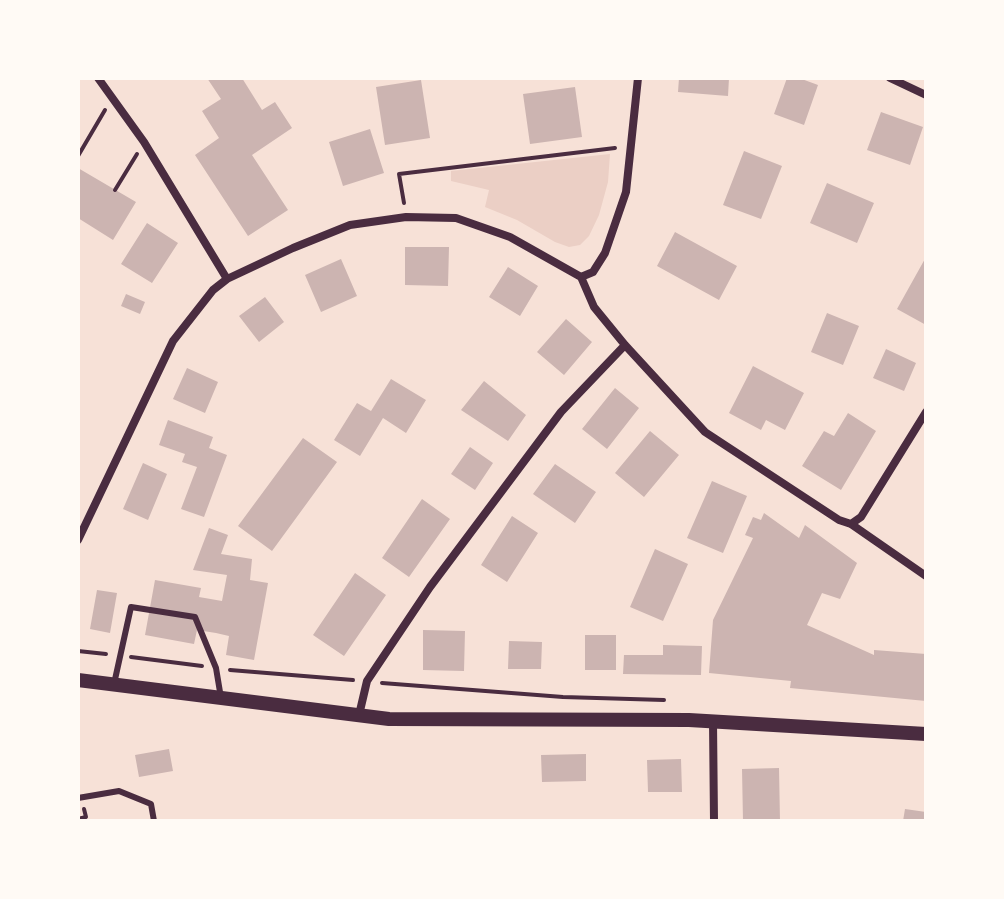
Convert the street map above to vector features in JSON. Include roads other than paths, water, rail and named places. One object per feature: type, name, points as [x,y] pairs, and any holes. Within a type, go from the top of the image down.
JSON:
[{"type":"street","points":[[98,78],[144,142],[227,279]]},
{"type":"street","points":[[581,277],[593,272],[605,253],[626,192],[638,78]]},
{"type":"street","points":[[890,78],[906,81],[926,95]]},
{"type":"street","points":[[78,540],[173,341],[213,290],[227,279],[350,225],[406,217],[456,218],[510,237],[581,277],[594,307],[705,432],[839,520],[851,524],[926,576]]},
{"type":"street","points":[[359,715],[367,681],[430,587],[561,412],[625,345]]},
{"type":"street","points":[[851,524],[861,517],[926,412]]},
{"type":"street","points":[[78,680],[389,719],[713,722],[926,734]]},
{"type":"street","points":[[713,722],[714,821]]},
{"type":"lane","points":[[114,685],[131,607],[195,617],[216,668],[221,698]]},
{"type":"lane","points":[[78,798],[119,791],[151,804],[154,821]]}]
